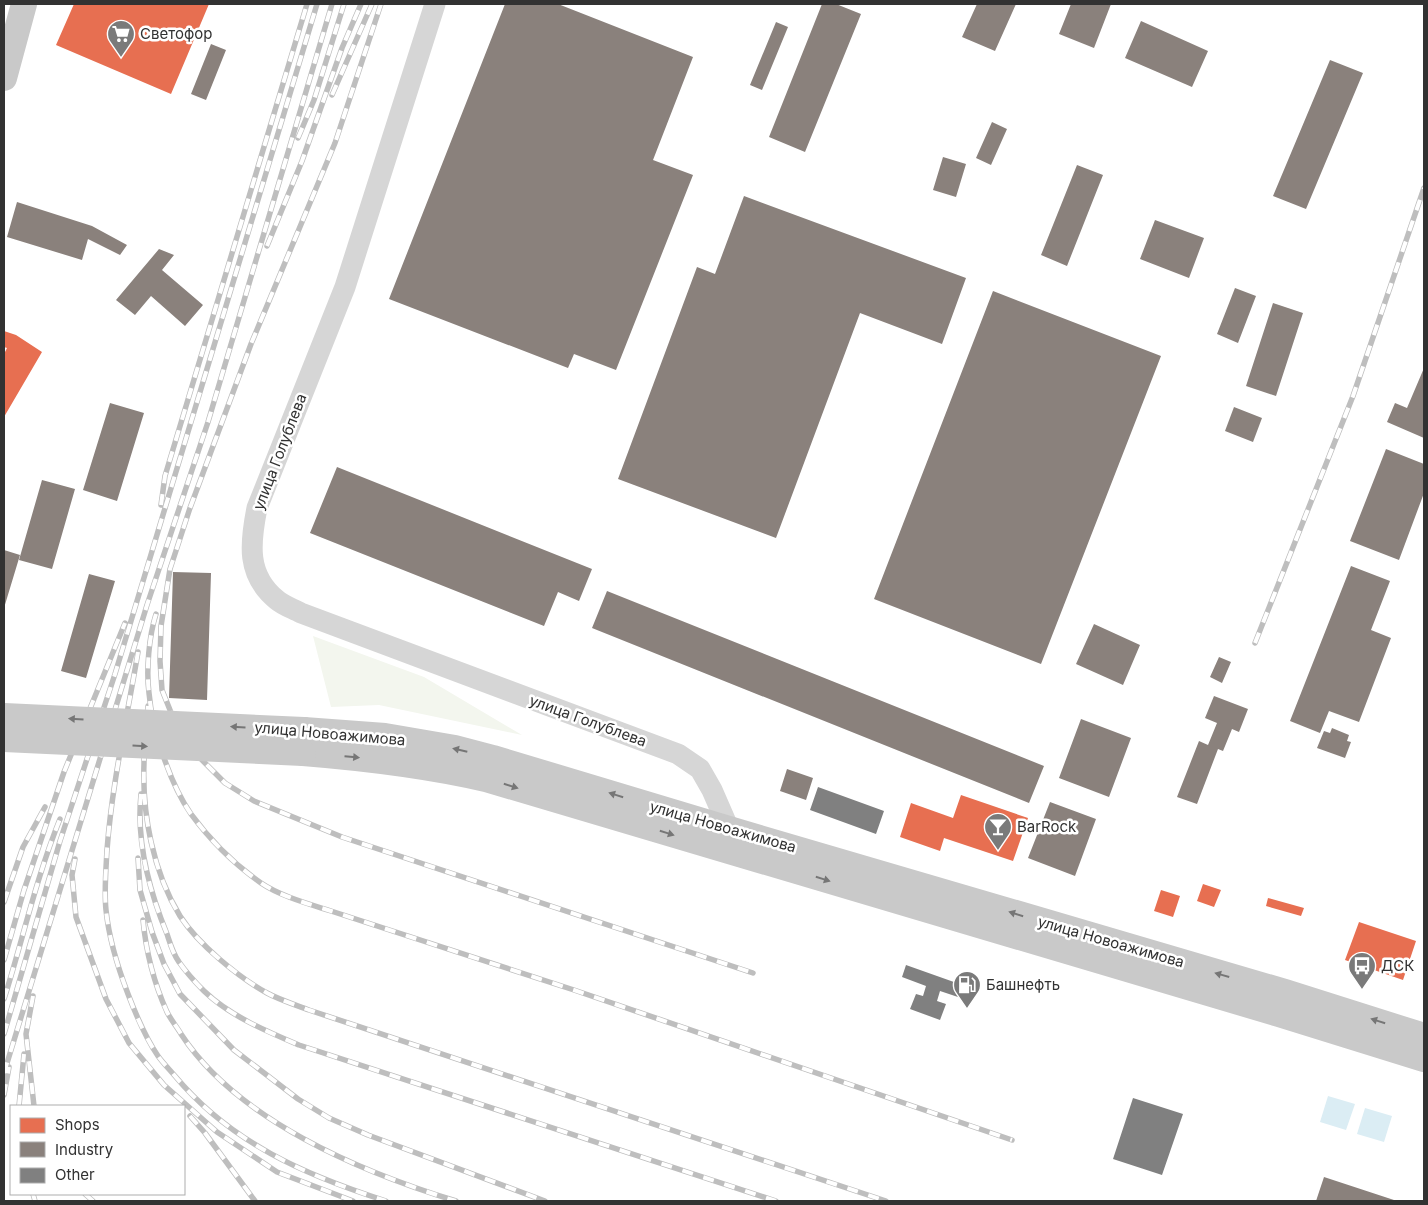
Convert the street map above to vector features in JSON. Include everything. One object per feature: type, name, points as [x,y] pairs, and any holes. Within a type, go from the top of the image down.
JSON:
[{"type":"main road","points":[[4,78],[24,4]]},
{"type":"main road","name":"улица Новоажимова","points":[[4,716],[304,742],[381,760],[418,765],[486,779],[1424,1059]]},
{"type":"main road","name":"улица Новоажимова","points":[[4,739],[304,742],[385,736],[455,748],[1285,992],[1424,1036]]},
{"type":"street","name":"улица Голублева","points":[[435,4],[345,287],[257,508],[252,534],[252,560],[260,582],[278,601],[301,613],[678,754],[700,770],[712,790],[729,830]]},
{"type":"shaded area","points":[[313,636],[424,677],[522,735],[379,705],[331,707]]},
{"type":"shaded area","points":[[1328,1096],[1355,1104],[1346,1130],[1320,1122]]},
{"type":"shaded area","points":[[1365,1108],[1392,1116],[1384,1142],[1357,1134]]},
{"type":"building: Shops","points":[[74,4],[209,4],[171,94],[56,45]]},
{"type":"building: Shops","points":[[4,331],[16,335],[42,352],[4,417],[4,354],[7,348],[4,347]]},
{"type":"building: Shops","points":[[961,795],[1028,818],[1013,861],[944,838],[940,851],[900,837],[911,803],[953,818]]},
{"type":"building: Shops","points":[[1203,884],[1221,890],[1214,907],[1197,901]]},
{"type":"building: Shops","points":[[1161,890],[1180,896],[1173,917],[1154,911]]},
{"type":"building: Shops","points":[[1268,898],[1304,908],[1301,916],[1266,906]]},
{"type":"building: Shops","points":[[1359,922],[1416,941],[1403,980],[1345,960]]},
{"type":"building: Industry","points":[[505,4],[558,4],[693,57],[653,160],[693,175],[616,370],[574,354],[568,368],[389,299]]},
{"type":"building: Industry","points":[[822,4],[836,4],[861,14],[805,152],[769,137]]},
{"type":"building: Industry","points":[[977,4],[1016,4],[995,51],[962,37]]},
{"type":"building: Industry","points":[[1071,4],[1111,4],[1094,48],[1059,34]]},
{"type":"building: Industry","points":[[1141,21],[1208,51],[1192,87],[1125,58]]},
{"type":"building: Industry","points":[[776,22],[788,27],[762,90],[750,85]]},
{"type":"building: Industry","points":[[211,44],[226,50],[206,100],[191,94]]},
{"type":"building: Industry","points":[[1330,60],[1363,73],[1306,209],[1273,196]]},
{"type":"building: Industry","points":[[992,122],[1007,129],[991,165],[976,158]]},
{"type":"building: Industry","points":[[943,157],[966,164],[956,197],[933,190]]},
{"type":"building: Industry","points":[[1077,165],[1103,175],[1067,266],[1041,255]]},
{"type":"building: Industry","points":[[744,196],[966,278],[942,344],[860,313],[776,538],[618,479],[697,267],[715,274]]},
{"type":"building: Industry","points":[[17,202],[92,226],[127,245],[120,255],[88,239],[82,260],[7,237]]},
{"type":"building: Industry","points":[[1155,220],[1204,238],[1189,278],[1140,259]]},
{"type":"building: Industry","points":[[159,249],[174,255],[162,270],[203,305],[185,326],[151,296],[135,315],[116,300]]},
{"type":"building: Industry","points":[[1235,288],[1256,296],[1238,343],[1217,334]]},
{"type":"building: Industry","points":[[993,291],[1161,356],[1041,664],[874,599]]},
{"type":"building: Industry","points":[[1273,303],[1303,313],[1276,396],[1246,386]]},
{"type":"building: Industry","points":[[1424,368],[1424,438],[1387,422],[1395,403],[1407,408]]},
{"type":"building: Industry","points":[[110,403],[144,413],[117,501],[83,490]]},
{"type":"building: Industry","points":[[1234,407],[1262,418],[1253,442],[1225,431]]},
{"type":"building: Industry","points":[[1386,449],[1424,464],[1424,493],[1399,560],[1350,541]]},
{"type":"building: Industry","points":[[337,467],[592,569],[579,601],[558,592],[544,626],[310,533]]},
{"type":"building: Industry","points":[[42,480],[75,489],[52,569],[19,560]]},
{"type":"building: Industry","points":[[4,550],[20,555],[4,608]]},
{"type":"building: Industry","points":[[1351,566],[1390,581],[1371,630],[1391,638],[1359,722],[1329,711],[1320,733],[1290,721]]},
{"type":"building: Industry","points":[[173,572],[211,573],[207,700],[169,698]]},
{"type":"building: Industry","points":[[89,574],[115,581],[86,678],[61,671]]},
{"type":"building: Industry","points":[[607,591],[1044,766],[1029,803],[592,628]]},
{"type":"building: Industry","points":[[1094,624],[1140,645],[1123,685],[1076,664]]},
{"type":"building: Industry","points":[[1219,657],[1231,662],[1222,683],[1210,677]]},
{"type":"building: Industry","points":[[1214,696],[1248,709],[1239,732],[1232,729],[1223,751],[1218,749],[1197,804],[1177,797],[1199,741],[1208,745],[1217,723],[1205,718]]},
{"type":"building: Industry","points":[[1081,719],[1131,738],[1109,797],[1059,778]]},
{"type":"building: Industry","points":[[1332,728],[1349,735],[1347,741],[1351,742],[1345,758],[1317,748],[1324,731],[1330,733]]},
{"type":"building: Industry","points":[[787,769],[813,778],[806,800],[780,791]]},
{"type":"building: Industry","points":[[1050,802],[1096,819],[1075,876],[1028,858]]},
{"type":"building: Industry","points":[[1324,1177],[1397,1201],[1316,1201]]},
{"type":"building: Other","points":[[818,787],[884,811],[876,834],[810,810]]},
{"type":"building: Other","points":[[906,965],[968,987],[964,999],[940,991],[937,1001],[946,1004],[940,1020],[910,1009],[916,994],[923,996],[926,986],[902,977]]},
{"type":"building: Other","points":[[1133,1098],[1183,1114],[1162,1175],[1113,1159]]},
{"type":"railway","points":[[161,505],[165,476],[307,4]]},
{"type":"railway","points":[[4,1034],[60,841],[115,674],[317,4]]},
{"type":"railway","points":[[4,1073],[147,605],[208,422],[332,4]]},
{"type":"railway","points":[[298,138],[314,100],[344,4]]},
{"type":"railway","points":[[267,246],[302,161],[342,48],[361,4]]},
{"type":"railway","points":[[332,95],[372,4]]},
{"type":"railway","points":[[381,4],[335,143],[251,344],[190,508],[170,569],[161,626],[160,661],[162,690],[182,740],[225,783],[254,801],[342,837],[753,973]]},
{"type":"railway","points":[[1255,643],[1353,396],[1424,188]]},
{"type":"railway","points":[[156,614],[150,643],[148,684],[154,723],[169,772],[183,802],[206,833],[241,868],[269,888],[286,896],[574,990],[1012,1140]]},
{"type":"railway","points":[[4,960],[24,890],[64,772],[125,623]]},
{"type":"railway","points":[[138,652],[112,800],[105,895],[107,921],[114,953],[141,1026],[158,1056],[197,1100],[245,1138],[298,1168],[386,1201]]},
{"type":"railway","points":[[148,706],[144,756],[145,802],[151,842],[163,881],[180,916],[197,938],[231,969],[256,986],[277,998],[309,1010],[886,1201]]},
{"type":"railway","points":[[141,794],[140,830],[145,866],[175,956],[194,981],[225,1008],[261,1028],[299,1045],[776,1201]]},
{"type":"railway","points":[[4,902],[23,847],[45,807]]},
{"type":"railway","points":[[4,999],[37,886],[60,819]]},
{"type":"railway","points":[[138,858],[140,890],[152,932],[164,964],[180,994],[234,1050],[298,1099],[329,1118],[368,1135],[545,1201]]},
{"type":"railway","points":[[75,859],[72,875],[76,917],[106,999],[129,1043],[164,1085],[217,1132],[277,1172],[353,1201]]},
{"type":"railway","points":[[143,920],[151,967],[167,1012],[205,1065],[234,1092],[268,1117],[304,1139],[342,1158],[381,1175],[456,1201]]},
{"type":"railway","points":[[33,996],[26,1034],[34,1105]]},
{"type":"railway","points":[[19,1105],[24,1054]]},
{"type":"railway","points":[[4,1095],[9,1067]]},
{"type":"railway","points":[[190,1116],[205,1133],[255,1201]]},
{"type":"railway","points":[[33,1195],[35,1201]]},
{"type":"railway","points":[[86,1195],[93,1201]]},
{"type":"place","name":"Светофор","points":[[121,58]]},
{"type":"place","name":"BarRock","points":[[998,851]]},
{"type":"place","name":"ДСК","points":[[1362,990]]},
{"type":"place","name":"Башнефть","points":[[967,1009]]}]
